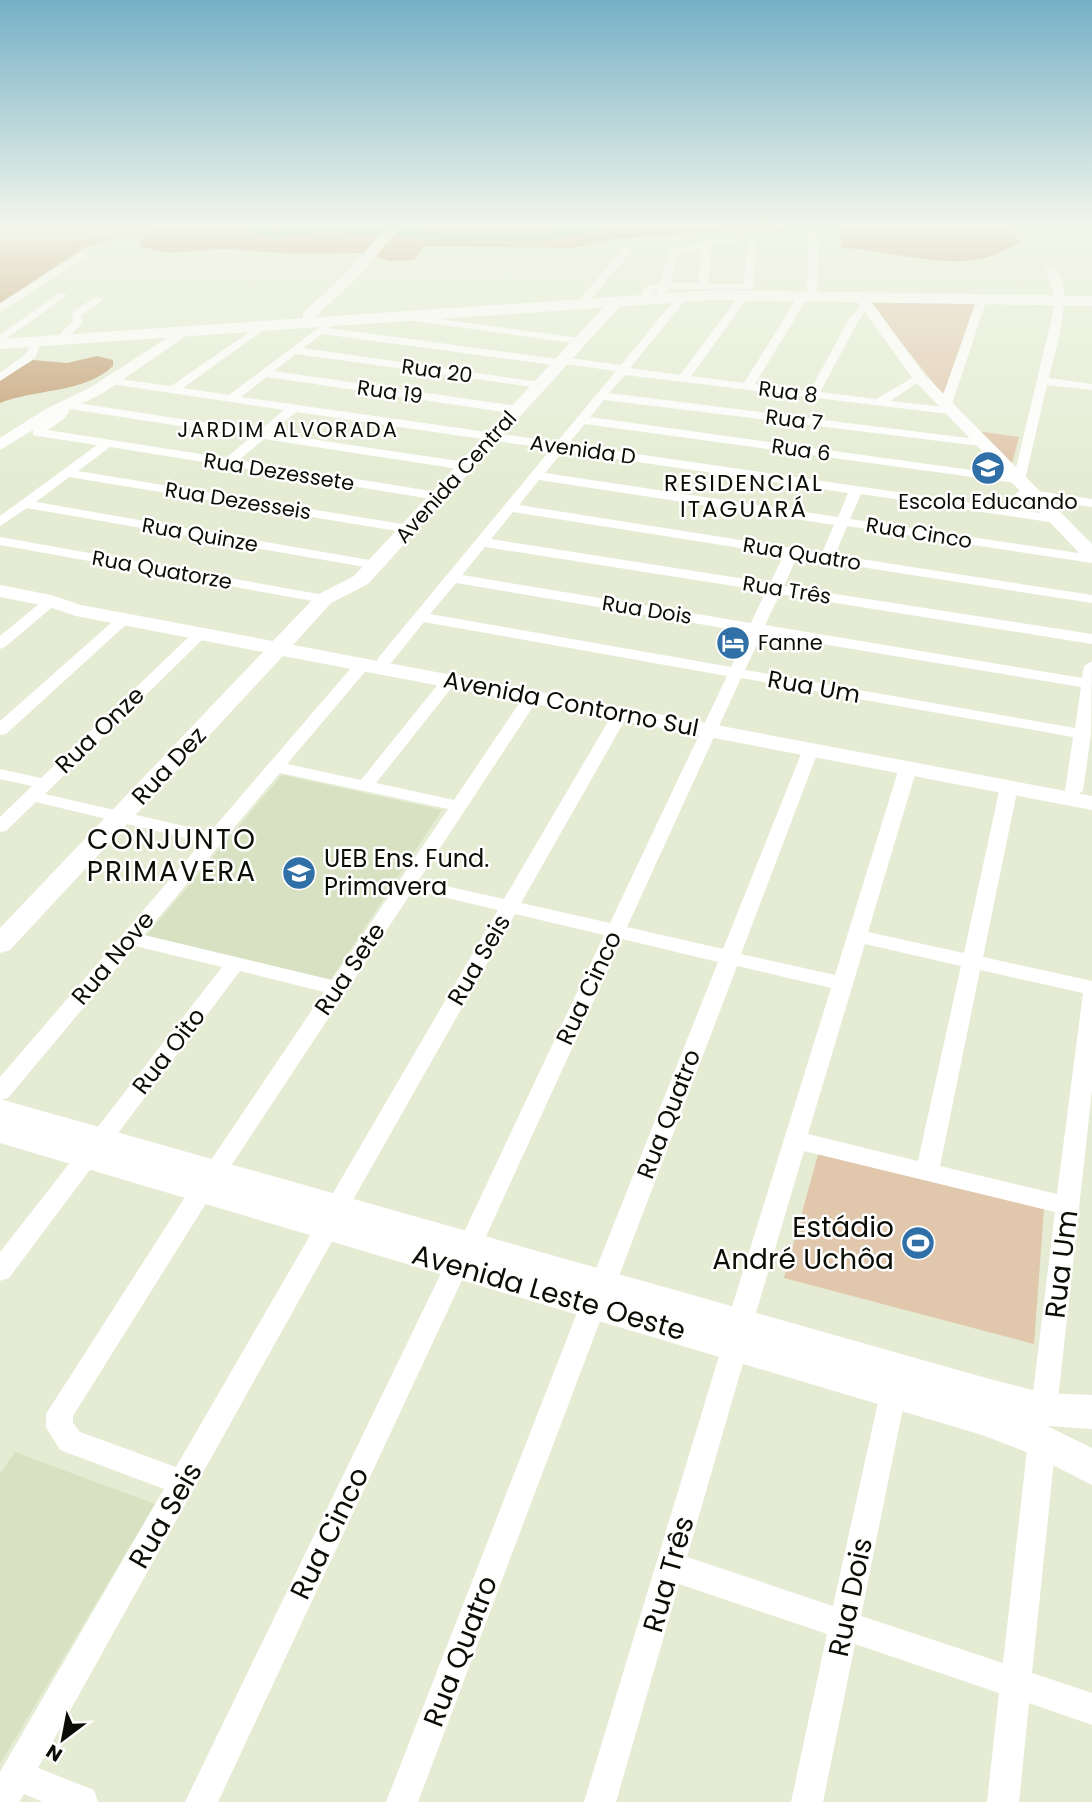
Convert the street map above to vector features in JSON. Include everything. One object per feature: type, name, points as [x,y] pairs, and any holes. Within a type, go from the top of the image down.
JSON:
[{"type":"main road","points":[[0,342],[36,342],[269,325],[321,318],[367,318],[494,309]]},
{"type":"street","points":[[0,342],[44,309]]},
{"type":"street","points":[[60,340],[78,322],[76,314],[84,309]]},
{"type":"street","points":[[231,399],[293,351],[328,309]]},
{"type":"street","name":"Avenida Central","points":[[283,645],[324,599],[356,584],[376,565],[609,309]]},
{"type":"street","points":[[385,660],[624,370],[679,309]]},
{"type":"street","points":[[683,379],[735,309]]},
{"type":"street","points":[[747,387],[799,309]]},
{"type":"street","points":[[813,395],[862,309]]},
{"type":"street","points":[[870,309],[919,377],[1051,518],[1089,554]]},
{"type":"street","points":[[949,408],[979,309]]},
{"type":"street","points":[[1025,489],[1042,381],[1059,309]]},
{"type":"street","points":[[394,316],[580,341]]},
{"type":"street","name":"Rua 8","points":[[321,318],[562,361],[683,379],[878,403],[949,408]]},
{"type":"street","points":[[173,390],[269,325]]},
{"type":"street","points":[[0,445],[65,405],[111,381],[184,331]]},
{"type":"street","points":[[0,378],[31,356],[36,342]]},
{"type":"street","name":"Rua 20","points":[[293,351],[540,385]]},
{"type":"street","name":"Rua 19","points":[[264,373],[517,410]]},
{"type":"street","points":[[878,403],[919,377]]},
{"type":"street","name":"Avenida D","points":[[111,381],[561,447],[803,451],[856,490],[1051,518]]},
{"type":"street","points":[[1042,381],[1092,387]]},
{"type":"street","name":"Rua 7","points":[[603,396],[803,451],[984,444]]},
{"type":"street","points":[[65,405],[466,466]]},
{"type":"street","name":"Rua Dezessete","points":[[65,405],[64,412],[37,432],[105,445],[438,496]]},
{"type":"street","points":[[227,464],[293,408]]},
{"type":"street","name":"Rua 6","points":[[583,421],[803,451],[1092,503]]},
{"type":"street","points":[[0,523],[105,445]]},
{"type":"street","name":"Rua Dezesseis","points":[[66,473],[409,529]]},
{"type":"street","name":"Rua Cinco","points":[[537,476],[1089,554]]},
{"type":"street","points":[[827,558],[856,490]]},
{"type":"street","name":"Rua Quinze","points":[[24,505],[376,565]]},
{"type":"street","name":"Rua Quatro","points":[[511,508],[1092,599]]},
{"type":"street","name":"Rua Quatorze","points":[[0,541],[324,599]]},
{"type":"street","name":"Rua Três","points":[[483,542],[1092,639]]},
{"type":"street","name":"Rua Cinco","points":[[201,1802],[463,1255],[792,552]]},
{"type":"street","name":"Rua Dois","points":[[453,578],[756,628],[1091,675]]},
{"type":"street","name":"Avenida Contorno Sul","points":[[0,591],[51,601],[76,610],[201,633],[385,660],[710,726],[1086,796]]},
{"type":"street","points":[[0,644],[51,601]]},
{"type":"street","name":"Avenida Contorno Sul","points":[[51,601],[82,602],[363,664],[621,713],[710,726],[908,768],[1009,787],[1086,796]]},
{"type":"street","name":"Rua Um","points":[[421,617],[735,673],[1086,726]]},
{"type":"street","points":[[0,730],[124,619]]},
{"type":"street","name":"Rua Onze","points":[[0,827],[201,633]]},
{"type":"street","name":"Rua Dez","points":[[0,944],[283,645]]},
{"type":"street","name":"Rua Nove","points":[[0,1091],[363,664]]},
{"type":"street","points":[[1086,796],[1086,726],[1091,675]]},
{"type":"street","points":[[365,786],[449,681]]},
{"type":"street","name":"Rua Sete","points":[[183,1483],[71,1441],[60,1427],[59,1414],[209,1181],[531,696]]},
{"type":"street","name":"Rua Seis","points":[[9,1788],[621,713]]},
{"type":"street","name":"Rua Quatro","points":[[402,1802],[811,749]]},
{"type":"street","points":[[275,767],[458,806]]},
{"type":"street","name":"Rua Três","points":[[600,1802],[795,1140],[908,768]]},
{"type":"street","points":[[0,774],[120,818],[214,839]]},
{"type":"street","points":[[926,1172],[1009,787]]},
{"type":"street","points":[[408,883],[843,984]]},
{"type":"street","points":[[857,936],[1092,988]]},
{"type":"street","points":[[131,938],[337,988]]},
{"type":"street","name":"Rua Oito","points":[[0,1271],[236,963]]},
{"type":"street","name":"Rua Um","points":[[1003,1802],[1092,995]]},
{"type":"street","name":"Avenida Leste Oeste","points":[[0,1110],[94,1148]]},
{"type":"street","name":"Avenida Leste Oeste","points":[[0,1131],[94,1148],[737,1335],[986,1394],[1043,1425],[1092,1467]]},
{"type":"street","points":[[795,1140],[1068,1206]]},
{"type":"street","name":"Avenida Leste Oeste","points":[[737,1335],[893,1393],[983,1419],[1043,1425],[1092,1412]]},
{"type":"street","name":"Rua Dois","points":[[807,1802],[893,1393]]},
{"type":"street","points":[[670,1566],[1092,1709]]},
{"type":"street","points":[[9,1788],[82,1802]]},
{"type":"shaded area","points":[[875,309],[973,309],[943,395]]},
{"type":"shaded area","points":[[97,356],[113,360],[113,366],[102,375],[74,386],[0,403],[0,380],[33,360],[67,363]]},
{"type":"shaded area","points":[[976,431],[1019,437],[1011,467]]},
{"type":"shaded area","name":"UEB Ens. Fund. Primavera","points":[[282,775],[442,810],[329,982],[145,937]]},
{"type":"shaded area","name":"Estádio André Uchôa","points":[[819,1151],[1044,1209],[1034,1344],[784,1278]]},
{"type":"shaded area","points":[[15,1452],[155,1504],[0,1764],[0,1474]]},
{"type":"place","name":"Escola Educando","points":[[988,468]]},
{"type":"place","name":"Fanne","points":[[733,643]]},
{"type":"place","name":"UEB Ens. Fund. Primavera","points":[[299,873]]},
{"type":"place","name":"Estádio André Uchôa","points":[[918,1243]]},
{"type":"district","name":"JARDIM ALVORADA","points":[[288,430]]},
{"type":"district","name":"RESIDENCIAL ITAGUARÁ","points":[[744,496]]},
{"type":"district","name":"CONJUNTO PRIMAVERA","points":[[172,855]]}]
